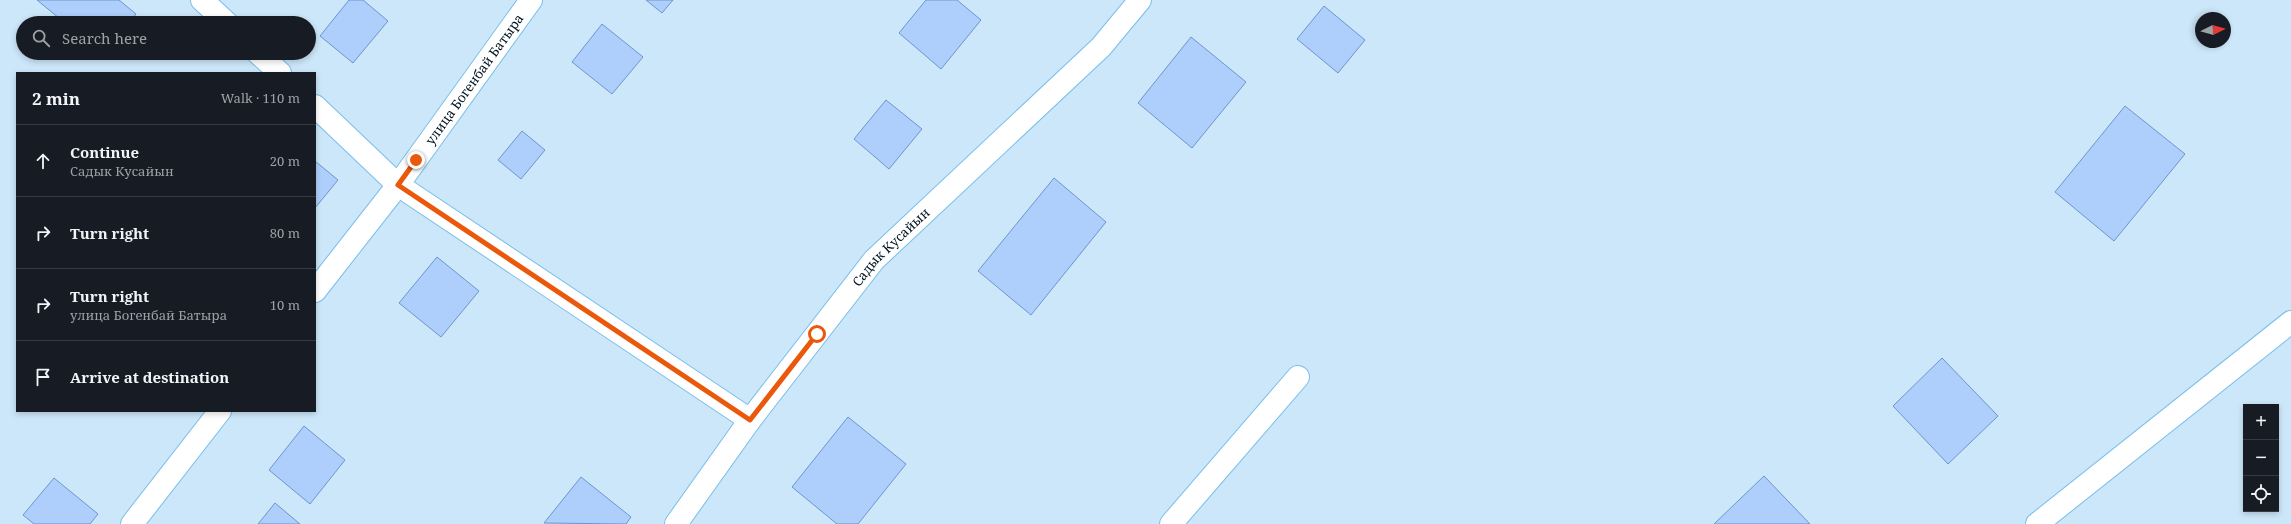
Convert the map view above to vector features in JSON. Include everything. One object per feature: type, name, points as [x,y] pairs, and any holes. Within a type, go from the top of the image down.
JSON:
[{"type":"street","points":[[202,0],[219,16]]},
{"type":"street","name":"улица Богенбай Батыра","points":[[316,290],[398,185],[530,0]]},
{"type":"street","name":"Садык Кусайын","points":[[676,524],[750,420],[874,260],[1101,47],[1140,0]]},
{"type":"street","points":[[266,60],[279,72]]},
{"type":"street","points":[[316,107],[398,185],[750,420]]},
{"type":"street","points":[[2037,524],[2291,322]]},
{"type":"street","points":[[1171,524],[1298,377]]},
{"type":"street","points":[[132,524],[219,412]]},
{"type":"building","points":[[37,0],[119,0],[136,14],[134,16],[56,16]]},
{"type":"building","points":[[349,0],[363,0],[388,21],[353,63],[320,36]]},
{"type":"building","points":[[646,0],[673,0],[662,13]]},
{"type":"building","points":[[926,0],[957,0],[981,20],[941,69],[899,33]]},
{"type":"building","points":[[1324,6],[1365,40],[1338,73],[1297,39]]},
{"type":"building","points":[[602,24],[643,57],[612,94],[572,62]]},
{"type":"building","points":[[1191,37],[1246,82],[1192,148],[1138,103]]},
{"type":"building","points":[[886,100],[922,129],[889,169],[854,139]]},
{"type":"building","points":[[2125,106],[2185,154],[2114,241],[2055,192]]},
{"type":"building","points":[[522,131],[545,150],[521,179],[498,160]]},
{"type":"building","points":[[316,162],[338,180],[316,207]]},
{"type":"building","points":[[1054,178],[1106,222],[1031,315],[978,271]]},
{"type":"building","points":[[437,257],[479,291],[441,337],[399,303]]},
{"type":"building","points":[[1942,358],[1998,416],[1948,464],[1893,406]]},
{"type":"building","points":[[848,417],[906,464],[858,524],[837,524],[792,487]]},
{"type":"building","points":[[304,426],[345,460],[310,504],[269,470]]},
{"type":"building","points":[[1764,476],[1810,524],[1714,524]]},
{"type":"building","points":[[581,477],[631,517],[626,524],[544,523]]},
{"type":"building","points":[[54,478],[98,514],[90,524],[34,524],[23,515]]},
{"type":"building","points":[[275,503],[300,524],[258,524]]},
{"type":"route","points":[[416,160],[398,185],[750,420],[817,334]]}]
